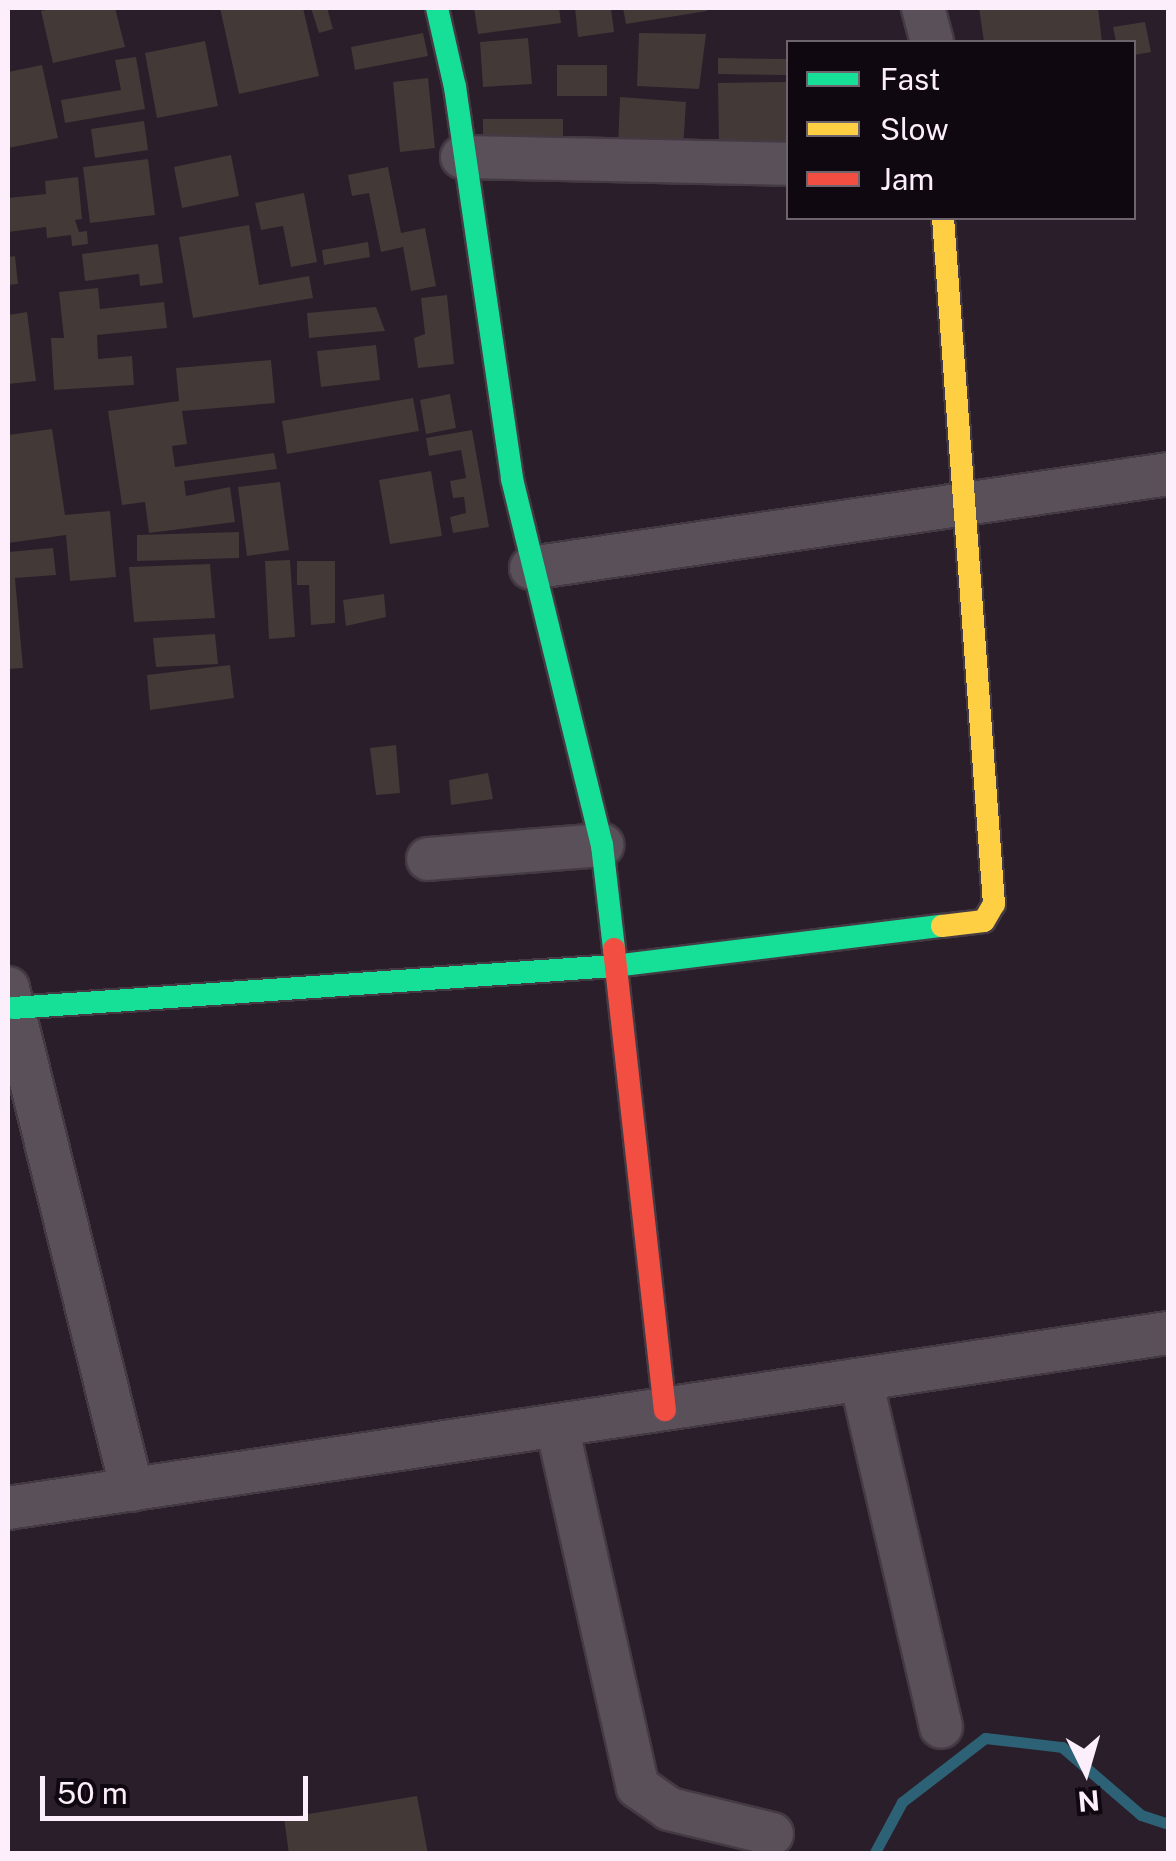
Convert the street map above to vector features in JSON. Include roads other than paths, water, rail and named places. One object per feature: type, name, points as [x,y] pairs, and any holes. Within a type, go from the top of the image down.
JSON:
[{"type":"street","points":[[437,8],[531,568],[602,845],[665,1410]]},
{"type":"street","points":[[924,8],[932,40]]},
{"type":"street","points":[[462,157],[786,164]]},
{"type":"street","points":[[132,1490],[10,998],[614,966],[972,925],[991,915],[944,220]]},
{"type":"street","points":[[531,568],[964,500],[1168,474]]},
{"type":"street","points":[[428,858],[602,845]]},
{"type":"street","points":[[8,1508],[1168,1332]]},
{"type":"street","points":[[861,1380],[942,1727]]},
{"type":"street","points":[[558,1426],[638,1787],[669,1809],[772,1834]]},
{"type":"waterway","points":[[874,1854],[902,1802],[985,1738],[1062,1747],[1141,1815],[1168,1824]]}]
